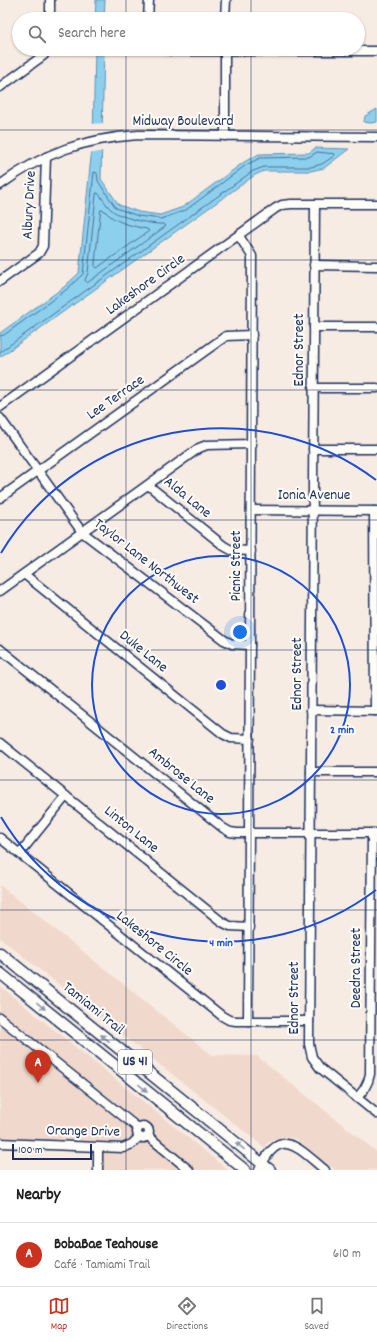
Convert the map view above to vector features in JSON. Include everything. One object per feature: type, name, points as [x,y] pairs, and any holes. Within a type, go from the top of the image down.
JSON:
[{"type":"main road","name":"Tamiami Trail","points":[[0,953],[260,1167],[270,1170]]},
{"type":"main road","name":"Tamiami Trail","points":[[0,972],[19,989],[245,1170]]},
{"type":"main road","points":[[0,972],[27,975]]},
{"type":"main road","points":[[19,989],[33,988],[50,993]]},
{"type":"street","points":[[50,0],[50,12]]},
{"type":"street","points":[[148,12],[149,0]]},
{"type":"street","points":[[225,12],[226,0]]},
{"type":"street","points":[[365,51],[377,51]]},
{"type":"street","points":[[0,87],[43,56]]},
{"type":"street","points":[[225,56],[225,136]]},
{"type":"street","name":"Midway Boulevard","points":[[0,185],[18,171],[46,156],[86,143],[108,138],[138,135],[377,137]]},
{"type":"street","name":"Albury Drive","points":[[0,281],[39,253],[43,246],[46,156]]},
{"type":"street","name":"Ednor Street","points":[[315,204],[310,833],[310,1051],[315,1063],[377,1114]]},
{"type":"street","name":"Lakeshore Circle","points":[[0,407],[282,205],[377,204]]},
{"type":"street","name":"Picnic Street","points":[[239,236],[252,256],[248,1021]]},
{"type":"street","points":[[314,265],[377,266]]},
{"type":"street","points":[[314,327],[377,327]]},
{"type":"street","name":"Lee Terrace","points":[[0,498],[226,336],[252,335]]},
{"type":"street","points":[[313,388],[377,388]]},
{"type":"street","name":"Taylor Lane Northwest","points":[[0,418],[82,532],[224,640],[232,644],[250,645]]},
{"type":"street","points":[[0,591],[199,448],[207,445],[252,444]]},
{"type":"street","points":[[313,449],[377,450]]},
{"type":"street","name":"Alda Lane","points":[[148,485],[224,546],[231,550],[251,551]]},
{"type":"street","name":"Ionia Avenue","points":[[251,510],[375,511]]},
{"type":"street","points":[[311,710],[376,711],[375,511]]},
{"type":"street","name":"Duke Lane","points":[[24,574],[223,734],[231,738],[250,739]]},
{"type":"street","name":"Ambrose Lane","points":[[0,649],[223,828],[230,832],[374,833]]},
{"type":"street","name":"Linton Lane","points":[[0,743],[222,922],[230,926],[249,927]]},
{"type":"street","points":[[311,772],[377,772]]},
{"type":"street","points":[[20,853],[66,796]]},
{"type":"street","name":"Deedra Street","points":[[357,1098],[366,1088],[370,1074],[374,833]]},
{"type":"street","name":"Lakeshore Circle","points":[[0,838],[222,1016],[229,1020],[309,1021]]},
{"type":"street","points":[[0,1018],[138,1128]]},
{"type":"street","points":[[138,1128],[144,1126],[148,1128],[148,1136]]},
{"type":"street","points":[[138,1128],[137,1134],[139,1137],[145,1138],[148,1136]]},
{"type":"street","points":[[148,1136],[189,1170]]},
{"type":"street","name":"Orange Drive","points":[[0,1143],[124,1148],[132,1144],[139,1137]]},
{"type":"street","points":[[260,1167],[272,1149],[278,1144],[286,1143],[294,1145],[325,1170]]},
{"type":"street","points":[[98,1148],[98,1170]]},
{"type":"shaded area","points":[[0,885],[212,1055],[257,1056],[377,1152],[377,1170],[335,1170],[296,1139],[286,1137],[274,1139],[267,1143],[265,1148],[0,938]]},
{"type":"shaded area","points":[[0,986],[228,1170],[103,1170],[103,1144],[0,1139]]},
{"type":"water","points":[[96,0],[105,0],[104,12],[95,12]]},
{"type":"water","points":[[95,56],[104,56],[101,179],[119,205],[139,212],[160,215],[183,207],[244,162],[259,154],[309,153],[315,148],[349,149],[324,168],[311,171],[264,171],[255,175],[0,357],[0,333],[64,287],[79,273],[93,138]]},
{"type":"water","points":[[377,109],[377,122],[364,122],[365,116]]},
{"type":"pier","points":[[104,123],[103,151],[89,154],[91,124]]},
{"type":"place","name":"BobaBae Teahouse","points":[[38,1083]]}]
